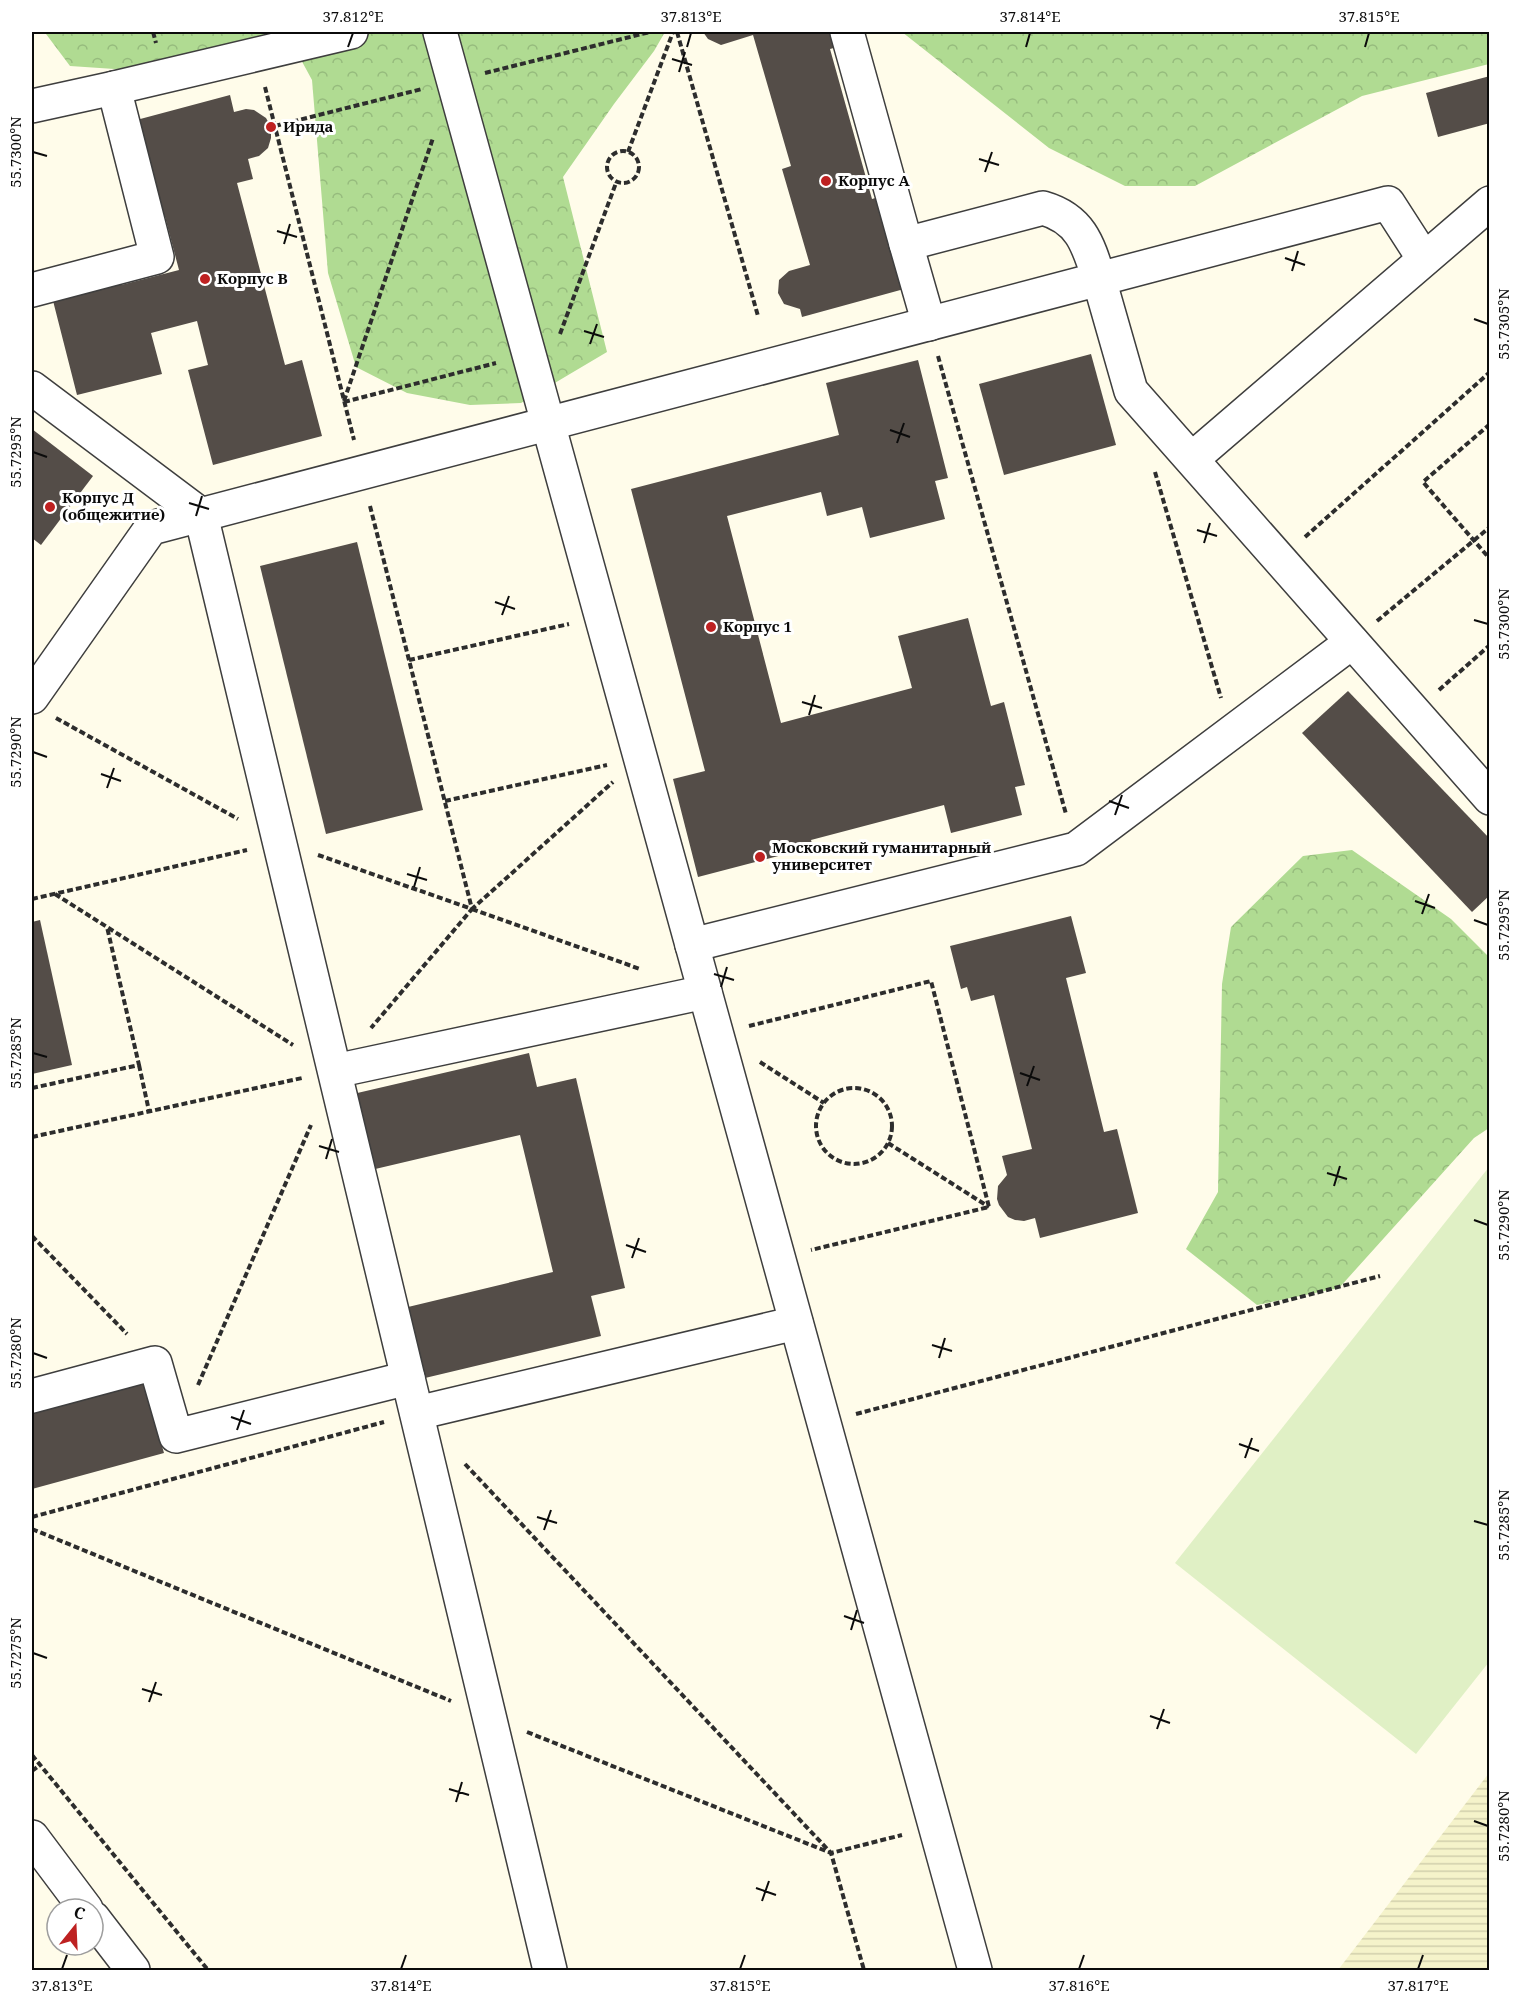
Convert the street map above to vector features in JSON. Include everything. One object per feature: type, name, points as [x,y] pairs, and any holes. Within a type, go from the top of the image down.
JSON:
[{"type":"street","points":[[32,106],[351,32]]},
{"type":"street","points":[[440,32],[975,1971]]},
{"type":"street","points":[[847,32],[929,324]]},
{"type":"street","points":[[32,290],[157,257],[114,88]]},
{"type":"street","points":[[42,707],[151,528],[1388,203],[1424,259]]},
{"type":"street","points":[[1192,459],[1490,203]]},
{"type":"street","points":[[906,244],[1043,208],[1071,221],[1082,234],[1090,249],[1131,391],[1490,798]]},
{"type":"street","points":[[32,388],[201,514],[550,1971]]},
{"type":"street","points":[[692,945],[1076,849],[1352,642]]},
{"type":"street","points":[[335,1071],[705,992]]},
{"type":"street","points":[[417,1413],[796,1323]]},
{"type":"street","points":[[32,1396],[155,1363],[176,1436],[408,1378]]},
{"type":"street","points":[[32,1838],[77,1897]]},
{"type":"street","points":[[105,1934],[133,1971]]},
{"type":"path","points":[[479,75],[650,32]]},
{"type":"path","points":[[628,152],[675,32]]},
{"type":"path","points":[[675,32],[758,316]]},
{"type":"path","points":[[256,54],[472,909]]},
{"type":"path","points":[[275,126],[429,87]]},
{"type":"path","points":[[344,402],[435,133]]},
{"type":"path","points":[[618,151],[628,152],[638,159],[637,177],[627,183],[616,183],[608,175],[607,160],[618,151]]},
{"type":"path","points":[[929,324],[1076,849]]},
{"type":"path","points":[[1280,559],[1490,372]]},
{"type":"path","points":[[1490,424],[1423,482],[1490,559]]},
{"type":"path","points":[[1155,471],[1231,733]]},
{"type":"path","points":[[1352,642],[1490,527]]},
{"type":"path","points":[[409,660],[601,616]]},
{"type":"path","points":[[1413,712],[1490,645]]},
{"type":"path","points":[[42,707],[280,842],[649,972]]},
{"type":"path","points":[[444,801],[640,758]]},
{"type":"path","points":[[32,1137],[335,1071],[472,909],[640,758]]},
{"type":"path","points":[[32,899],[280,842]]},
{"type":"path","points":[[55,894],[335,1071]]},
{"type":"path","points":[[107,926],[149,1111]]},
{"type":"path","points":[[716,1034],[931,981],[989,1207]]},
{"type":"path","points":[[716,1034],[824,1102]]},
{"type":"path","points":[[32,1089],[139,1065]]},
{"type":"path","points":[[860,1088],[875,1095],[881,1099],[888,1110],[892,1125],[888,1143],[879,1156],[867,1162],[854,1164],[837,1160],[826,1152],[819,1141],[816,1128],[818,1115],[824,1102],[834,1094],[846,1089],[860,1088]]},
{"type":"path","points":[[186,1475],[176,1436],[311,1125]]},
{"type":"path","points":[[888,1143],[989,1207]]},
{"type":"path","points":[[778,1257],[989,1207]]},
{"type":"path","points":[[32,1236],[155,1363]]},
{"type":"path","points":[[823,1422],[1380,1276]]},
{"type":"path","points":[[32,1517],[417,1413]]},
{"type":"path","points":[[457,1456],[831,1853],[864,1971]]},
{"type":"path","points":[[32,1755],[208,1971]]},
{"type":"path","points":[[32,1771],[40,1765]]},
{"type":"shaded area","points":[[1489,1773],[1489,1970],[1338,1970]]},
{"type":"green space","points":[[48,32],[665,32],[654,51],[563,177],[607,352],[521,403],[470,405],[407,393],[356,367],[328,273],[312,80],[287,34],[159,72],[70,66],[46,34]]},
{"type":"green space","points":[[902,32],[1489,32],[1489,64],[1362,96],[1195,186],[1125,186],[1049,148]]},
{"type":"green space","points":[[1352,850],[1451,919],[1487,955],[1489,954],[1489,1128],[1474,1138],[1339,1288],[1257,1305],[1186,1249],[1218,1192],[1222,984],[1231,927],[1303,856]]},
{"type":"green space","points":[[1489,1167],[1489,1662],[1416,1754],[1175,1563]]},
{"type":"building","name":"Корпус А","points":[[703,32],[837,32],[841,46],[830,49],[872,199],[889,194],[915,286],[802,317],[800,309],[784,304],[778,293],[779,280],[789,271],[810,265],[782,169],[791,166],[753,35],[721,45],[708,39]]},
{"type":"building","points":[[1490,76],[1490,123],[1438,137],[1426,93]]},
{"type":"building","name":"Корпус В","points":[[230,95],[234,112],[254,110],[266,118],[271,127],[268,148],[259,156],[248,159],[253,179],[237,183],[285,365],[302,360],[322,436],[213,465],[188,370],[208,365],[197,321],[151,333],[162,374],[77,395],[50,289],[118,272],[121,285],[179,270],[165,217],[155,220],[129,122]]},
{"type":"building","points":[[1091,354],[1116,445],[1004,475],[979,384]]},
{"type":"building","name":"Корпус 1","points":[[918,360],[948,478],[935,481],[945,519],[870,538],[862,507],[827,516],[821,492],[727,516],[781,723],[912,688],[898,636],[968,618],[991,706],[1004,702],[1025,785],[1015,787],[1022,815],[951,833],[944,805],[811,840],[813,847],[698,877],[673,779],[705,771],[631,489],[839,435],[826,383]]},
{"type":"building","name":"Корпус Д (общежитие)","points":[[32,429],[93,476],[41,545],[32,538]]},
{"type":"building","points":[[357,542],[423,810],[326,834],[260,566]]},
{"type":"building","points":[[1348,691],[1490,839],[1490,895],[1472,912],[1302,733]]},
{"type":"building","points":[[1071,916],[1086,973],[1066,978],[1104,1132],[1117,1129],[1138,1213],[1040,1238],[1035,1218],[1024,1221],[1008,1217],[997,1199],[998,1186],[1007,1175],[1002,1156],[1032,1149],[994,995],[971,1001],[967,987],[961,989],[950,946]]},
{"type":"building","points":[[40,920],[72,1065],[32,1074],[32,922]]},
{"type":"building","points":[[529,1053],[537,1087],[576,1078],[625,1288],[591,1296],[601,1336],[425,1378],[408,1307],[553,1272],[520,1135],[371,1170],[353,1094]]},
{"type":"building","points":[[144,1383],[164,1453],[32,1489],[32,1414]]},
{"type":"place","name":"Ирида","points":[[271,127]]},
{"type":"place","name":"Корпус А","points":[[826,181]]},
{"type":"place","name":"Корпус В","points":[[205,279]]},
{"type":"place","name":"Корпус Д (общежитие)","points":[[50,507]]},
{"type":"place","name":"Корпус 1","points":[[711,627]]},
{"type":"place","name":"Московский гуманитарный университет","points":[[760,857]]}]
